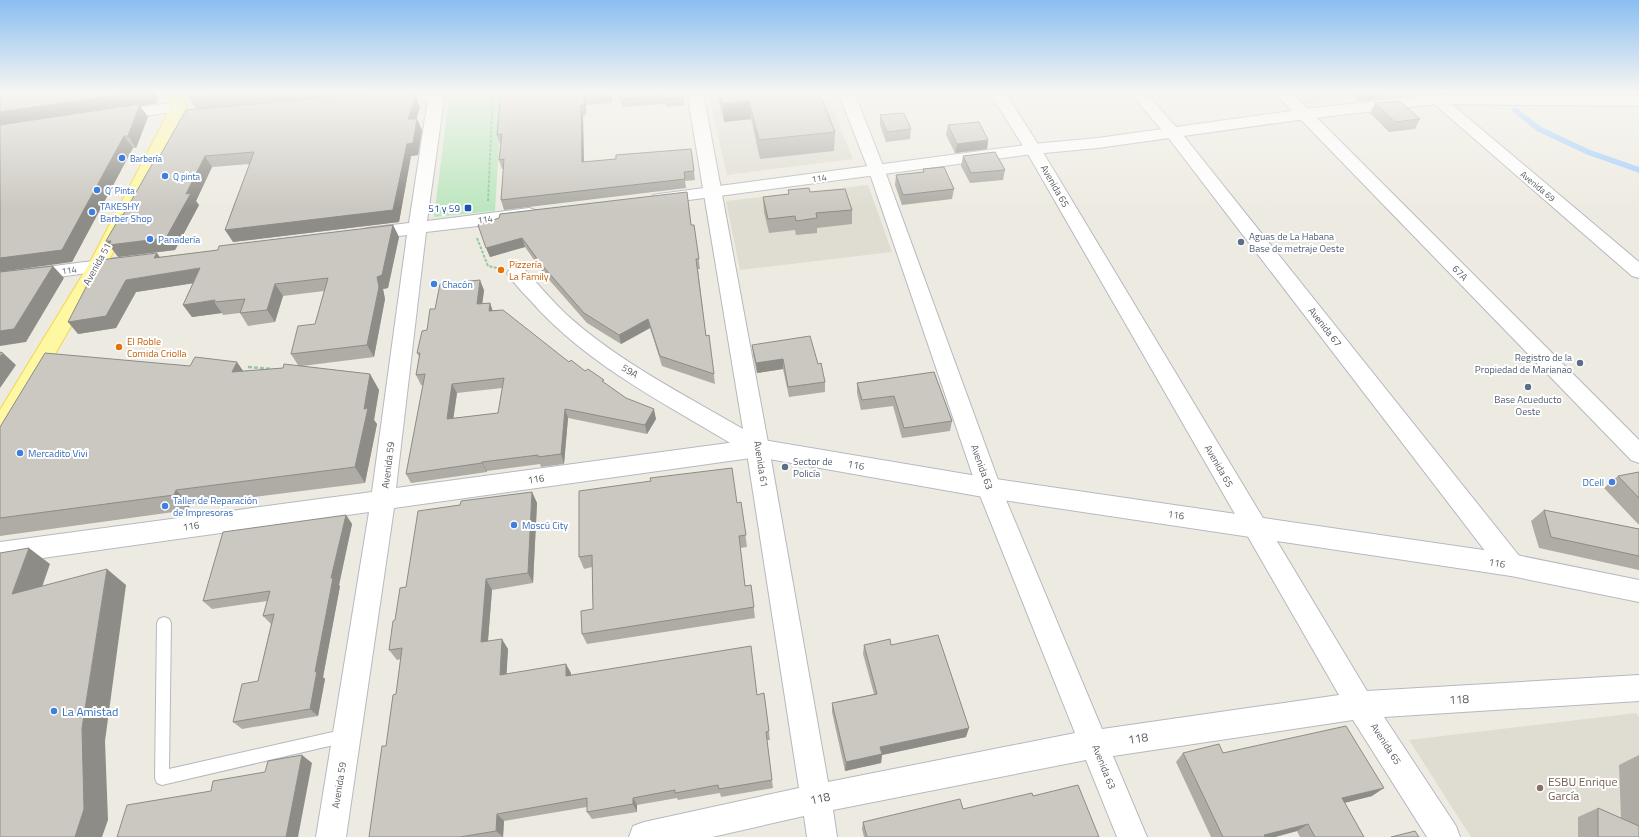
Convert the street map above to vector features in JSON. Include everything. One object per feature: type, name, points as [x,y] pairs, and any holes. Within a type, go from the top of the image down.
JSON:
[{"type":"main road","name":"Avenida 51","points":[[0,430],[97,266],[167,131]]},
{"type":"street","name":"Avenida 59","points":[[331,837],[384,500],[417,228],[435,131]]},
{"type":"street","name":"Avenida 61","points":[[701,131],[758,448],[822,837]]},
{"type":"street","name":"Avenida 63","points":[[861,131],[877,171],[989,488],[1132,837]]},
{"type":"street","name":"Avenida 65","points":[[1021,131],[1360,705],[1445,837]]},
{"type":"street","name":"114","points":[[642,200],[1186,131]]},
{"type":"street","name":"67A","points":[[1322,131],[1555,371],[1639,454]]},
{"type":"street","name":"Avenida 69","points":[[1474,131],[1639,272]]},
{"type":"street","name":"Avenida 67","points":[[1173,133],[1511,565]]},
{"type":"street","name":"114","points":[[347,236],[541,212]]},
{"type":"street","name":"114","points":[[0,279],[136,262]]},
{"type":"street","name":"59A","points":[[517,273],[543,303],[596,350],[758,448]]},
{"type":"street","name":"116","points":[[0,553],[758,448],[989,488],[1255,526],[1511,565],[1639,591]]},
{"type":"street","name":"118","points":[[644,837],[815,799],[1095,744],[1360,705],[1639,688]]},
{"type":"lane","points":[[164,622],[162,778],[347,735]]},
{"type":"path","points":[[487,218],[491,131]]},
{"type":"path","points":[[470,221],[488,266],[517,273]]},
{"type":"path","points":[[248,367],[280,370]]},
{"type":"shaded area","points":[[717,131],[842,131],[853,159],[727,175]]},
{"type":"shaded area","points":[[868,185],[892,252],[740,270],[726,201]]},
{"type":"shaded area","name":"ESBU Enrique García","points":[[1636,713],[1639,717],[1639,837],[1471,837],[1409,740]]},
{"type":"green space","points":[[445,131],[500,131],[495,211],[434,217]]},
{"type":"building","points":[[0,131],[130,131],[128,136],[124,136],[62,250],[0,258]]},
{"type":"building","points":[[174,131],[415,131],[413,143],[407,144],[393,210],[225,230],[254,152],[205,156],[186,194],[191,193],[166,238],[109,245],[111,241],[106,241],[121,215],[123,215],[154,161],[157,161]]},
{"type":"building","points":[[497,131],[581,131],[582,162],[616,159],[616,155],[691,149],[694,171],[684,172],[685,179],[501,200],[504,159],[499,160],[502,134],[497,135]]},
{"type":"building","points":[[757,131],[835,132],[759,140]]},
{"type":"building","points":[[951,131],[984,131],[988,140],[957,144]]},
{"type":"building","points":[[995,152],[1005,170],[971,173],[963,156]]},
{"type":"building","points":[[944,167],[954,189],[903,195],[896,175],[924,172],[923,169]]},
{"type":"building","points":[[809,188],[810,192],[845,189],[852,210],[816,213],[817,218],[796,221],[795,216],[768,219],[763,197],[789,194],[788,190]]},
{"type":"building","points":[[687,192],[691,225],[694,225],[699,259],[696,259],[706,336],[709,335],[714,374],[660,356],[648,319],[619,335],[584,313],[541,264],[522,238],[486,248],[478,225],[499,218],[500,214]]},
{"type":"building","points":[[393,225],[382,275],[377,277],[379,287],[367,345],[291,354],[298,326],[315,324],[328,278],[275,284],[267,310],[240,313],[245,299],[214,302],[215,300],[183,305],[200,268],[126,280],[106,316],[68,322],[100,260],[157,253],[154,258],[218,250],[219,246]]},
{"type":"building","points":[[53,266],[14,329],[0,331],[0,272]]},
{"type":"building","points":[[480,280],[477,304],[490,303],[489,311],[503,310],[569,362],[571,360],[585,371],[588,369],[626,398],[654,409],[645,425],[565,409],[561,454],[538,457],[538,455],[482,462],[406,474],[425,374],[416,375],[420,353],[417,353],[422,331],[427,330],[430,309],[435,309],[440,284]],"holes":[[[504,378],[498,413],[447,419],[452,384]]]},
{"type":"building","points":[[810,336],[818,364],[821,363],[825,382],[788,387],[783,359],[756,363],[752,345]]},
{"type":"building","points":[[45,353],[190,366],[195,357],[237,362],[232,372],[283,368],[284,364],[370,374],[364,409],[368,408],[355,467],[176,490],[174,495],[0,518],[0,427]]},
{"type":"building","points":[[934,372],[952,421],[904,428],[894,396],[862,400],[857,383]]},
{"type":"building","points":[[732,468],[737,503],[741,502],[746,535],[739,536],[745,586],[751,585],[754,607],[582,634],[581,611],[593,609],[592,555],[579,557],[579,491],[651,481],[650,478]]},
{"type":"building","points":[[1639,472],[1639,498],[1618,476]]},
{"type":"building","points":[[532,492],[528,573],[486,579],[481,642],[502,639],[500,675],[566,664],[566,676],[751,646],[757,695],[764,693],[769,731],[766,732],[772,780],[719,789],[718,785],[675,793],[675,790],[633,798],[633,804],[587,812],[587,798],[497,814],[496,831],[460,837],[369,837],[382,746],[386,746],[393,695],[396,694],[402,648],[389,650],[393,621],[395,620],[400,588],[406,587],[418,511],[460,505],[461,501]]},
{"type":"building","points":[[1544,510],[1639,529],[1639,556],[1551,537]]},
{"type":"building","points":[[346,515],[331,578],[333,578],[315,672],[317,671],[310,709],[233,722],[242,684],[258,681],[274,614],[263,616],[270,591],[203,601],[223,532]]},
{"type":"building","points":[[29,548],[12,594],[107,569],[82,728],[84,809],[75,837],[0,837],[0,553]]},
{"type":"building","points":[[938,635],[969,728],[880,747],[882,754],[846,762],[832,703],[877,694],[864,645],[890,639],[891,645]]},
{"type":"building","points":[[1346,726],[1384,788],[1342,798],[1364,837],[1315,837],[1308,824],[1264,835],[1265,837],[1223,837],[1183,753],[1219,744],[1223,753]]},
{"type":"building","points":[[302,755],[286,837],[117,837],[127,805],[211,791],[213,781],[265,772],[268,761]]},
{"type":"building","points":[[1078,785],[1099,837],[867,837],[863,822],[960,799],[963,809],[1032,793],[1033,796]]},
{"type":"building","points":[[1598,808],[1639,826],[1639,837],[1598,837]]},
{"type":"building","points":[[1415,831],[1419,837],[1391,837]]},
{"type":"waterway","points":[[1543,131],[1588,152],[1639,170]]},
{"type":"place","name":"Barbería","points":[[122,158]]},
{"type":"place","name":"Q pinta","points":[[165,176]]},
{"type":"place","name":"Q’ Pinta","points":[[97,190]]},
{"type":"place","name":"51 y 59","points":[[468,208]]},
{"type":"place","name":"TAKESHY Barber Shop","points":[[92,212]]},
{"type":"place","name":"Panadería","points":[[150,239]]},
{"type":"place","name":"Aguas de La Habana Base de metraje Oeste","points":[[1241,242]]},
{"type":"place","name":"Pizzería La Family","points":[[501,270]]},
{"type":"place","name":"Chacón","points":[[434,284]]},
{"type":"place","name":"El Roble Comida Criolla","points":[[119,347]]},
{"type":"place","name":"Registro de la Propiedad de Marianao","points":[[1580,363]]},
{"type":"place","name":"Base Acueducto Oeste","points":[[1528,387]]},
{"type":"place","name":"Mercadito Vivi","points":[[20,453]]},
{"type":"place","name":"Sector de Policía","points":[[785,467]]},
{"type":"place","name":"DCell","points":[[1612,482]]},
{"type":"place","name":"Taller de Reparación de Impresoras","points":[[165,506]]},
{"type":"place","name":"Moscú City","points":[[514,525]]},
{"type":"place","name":"La Amistad","points":[[54,711]]},
{"type":"place","name":"ESBU Enrique García","points":[[1540,788]]}]
